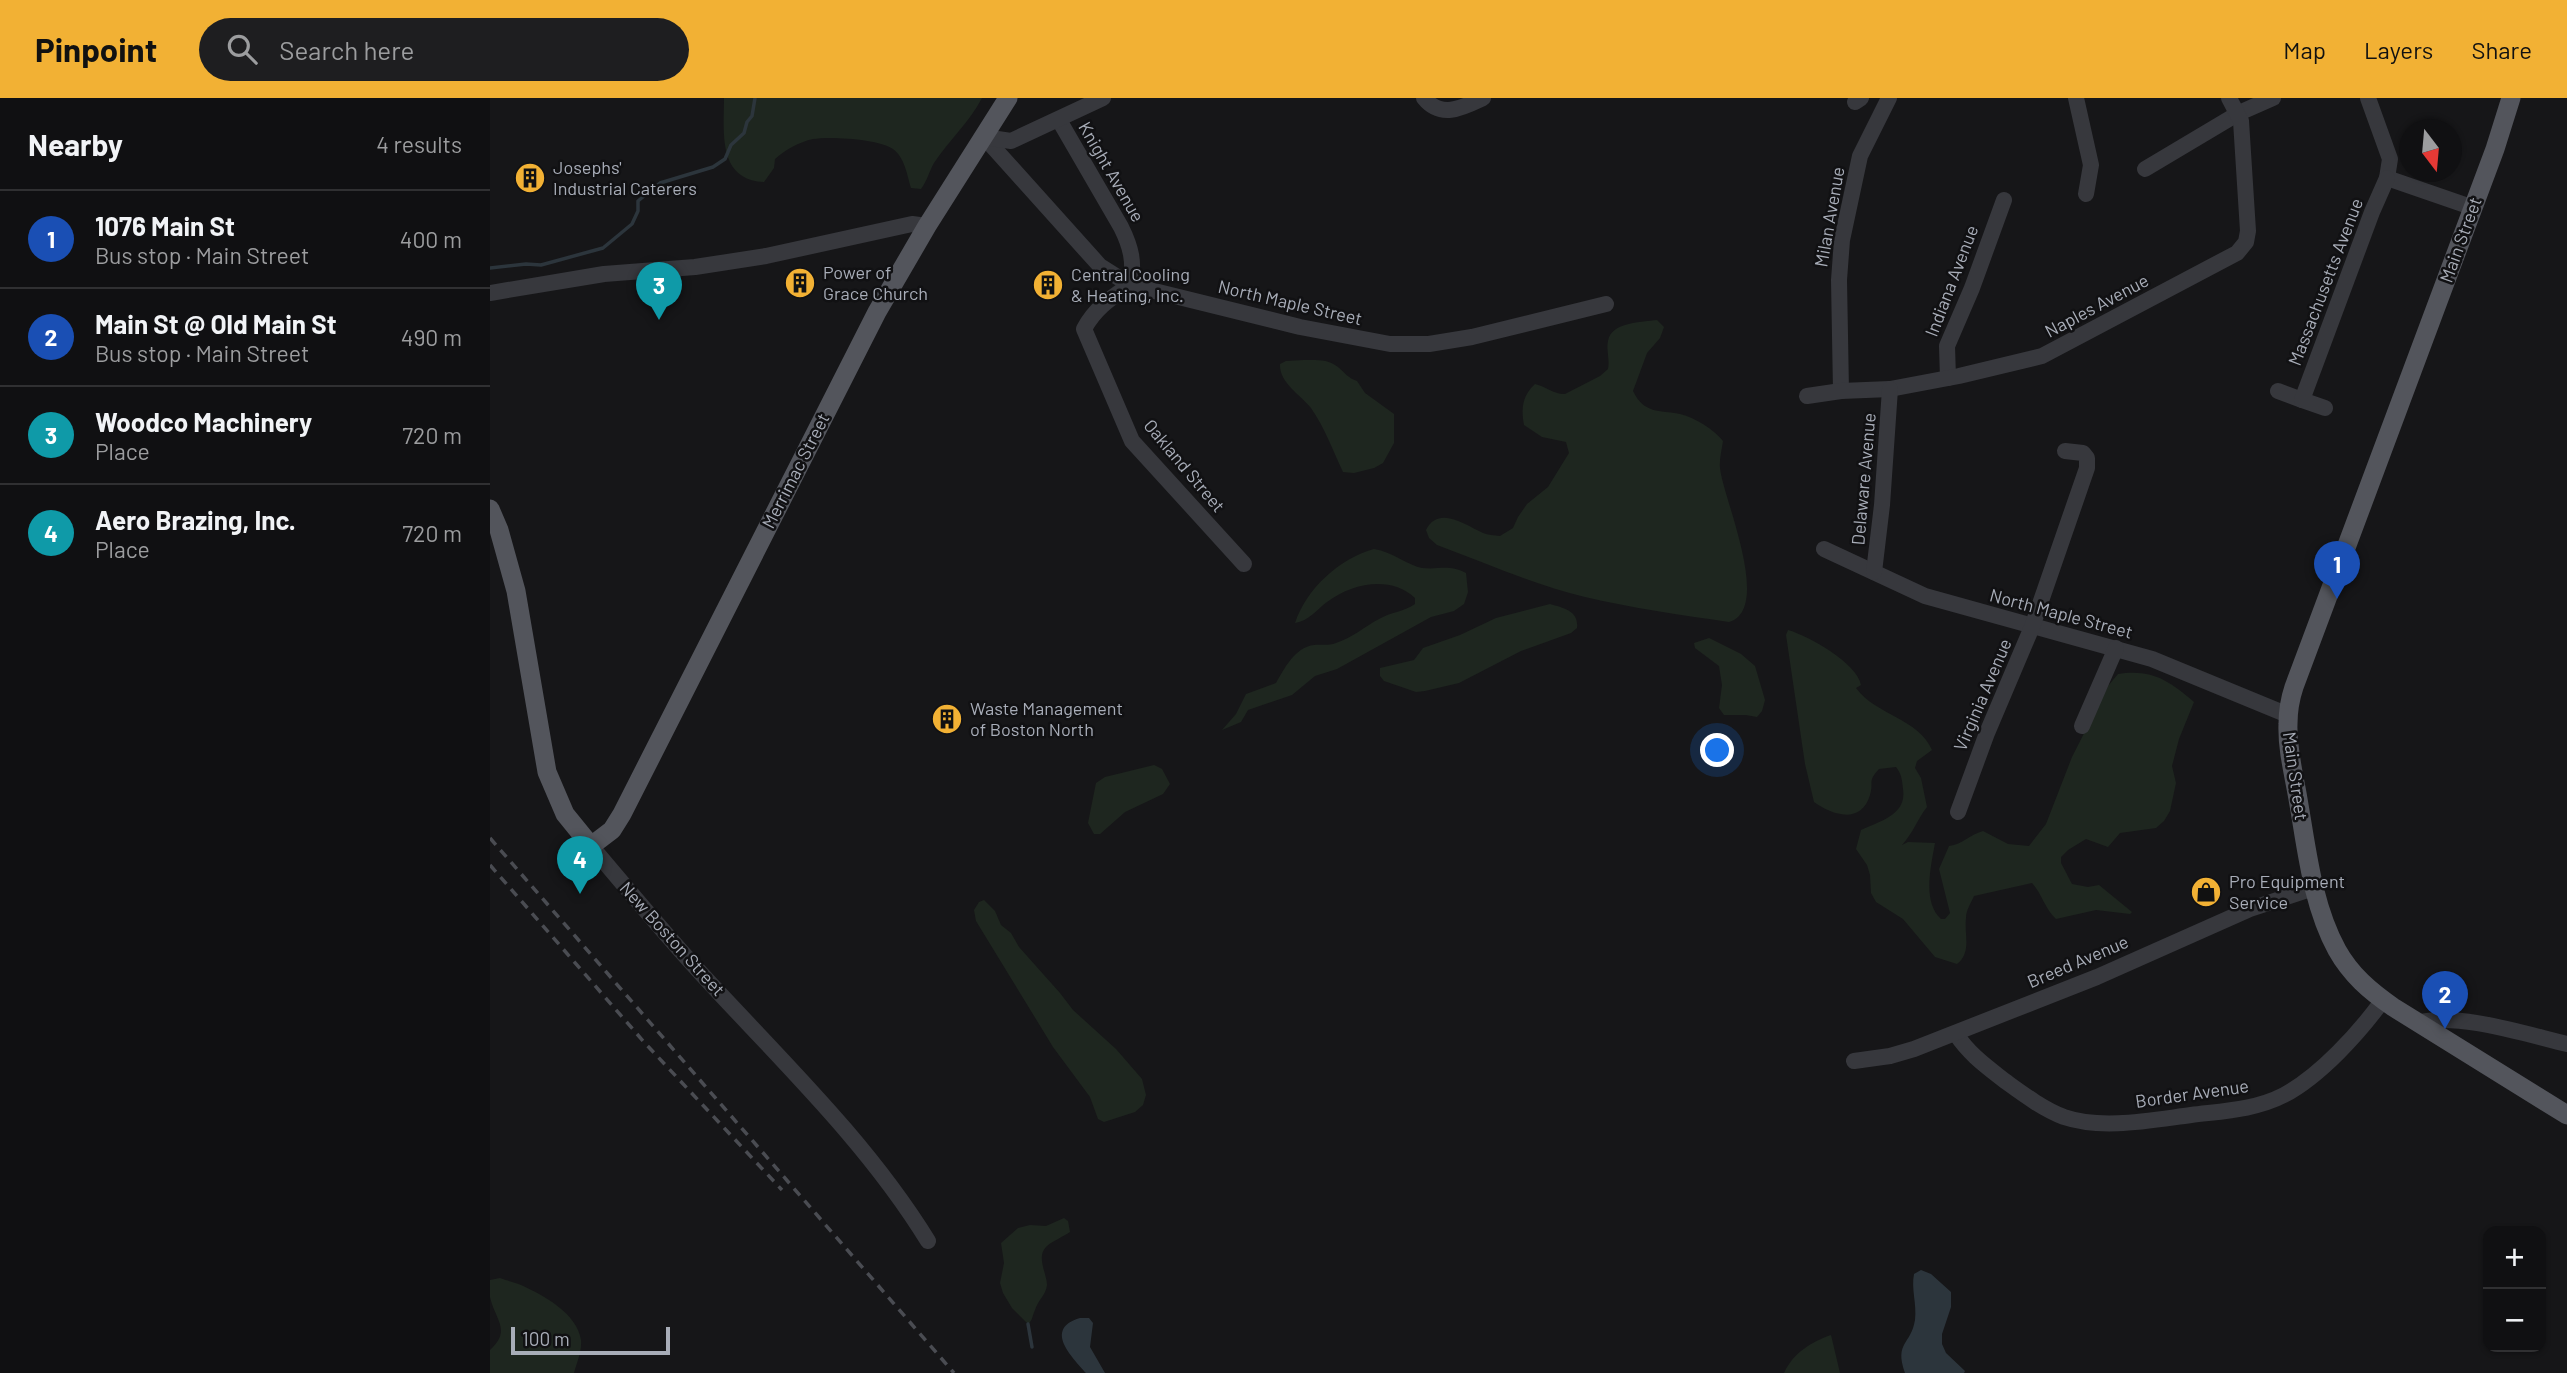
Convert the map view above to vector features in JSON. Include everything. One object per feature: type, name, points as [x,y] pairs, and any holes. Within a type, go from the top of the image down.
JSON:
[{"type":"main road","name":"Merrimac Street","points":[[591,846],[614,828],[628,803],[877,312],[1008,98]]},
{"type":"main road","name":"Main Street","points":[[2511,98],[2474,208],[2298,675],[2288,715],[2290,748],[2314,888],[2323,921],[2338,952],[2359,980],[2383,1000],[2567,1115]]},
{"type":"main road","name":"New Boston Street","points":[[490,509],[499,530],[516,591],[547,772],[565,814],[591,846]]},
{"type":"street","points":[[984,137],[1012,141],[1103,98]]},
{"type":"street","points":[[1424,98],[1433,107],[1451,111],[1483,98]]},
{"type":"street","name":"Milan Avenue","points":[[1841,391],[1839,280],[1842,240],[1860,156],[1889,98]]},
{"type":"street","points":[[2076,98],[2091,160],[2090,182],[2086,194]]},
{"type":"street","name":"Naples Avenue","points":[[1807,396],[1890,388],[1948,378],[2054,352],[2241,250],[2248,230],[2242,124],[2239,113],[2229,98]]},
{"type":"street","points":[[2145,169],[2239,113],[2273,98]]},
{"type":"street","points":[[2368,98],[2390,159],[2387,178],[2474,208]]},
{"type":"street","name":"Knight Avenue","points":[[1059,120],[1129,242],[1134,270],[1130,285]]},
{"type":"street","name":"North Maple Street","points":[[984,137],[1086,251],[1108,272],[1130,285],[1300,327],[1390,344],[1429,344],[1472,337],[1606,303]]},
{"type":"street","name":"Massachusetts Avenue","points":[[2302,400],[2387,178]]},
{"type":"street","name":"Indiana Avenue","points":[[1948,378],[1947,346],[1972,288],[2004,200]]},
{"type":"street","points":[[490,293],[607,274],[731,262],[912,224],[928,226]]},
{"type":"street","name":"Oakland Street","points":[[1130,285],[1102,304],[1091,315],[1084,329],[1132,441],[1244,564]]},
{"type":"street","name":"Delaware Avenue","points":[[1874,572],[1882,505],[1890,388]]},
{"type":"street","points":[[2278,391],[2325,408]]},
{"type":"street","name":"Virginia Avenue","points":[[1958,812],[1987,733],[2032,627],[2087,468],[2087,458],[2083,453],[2076,450],[2065,451]]},
{"type":"street","name":"North Maple Street","points":[[1824,549],[1936,600],[2116,648],[2178,668],[2288,715]]},
{"type":"street","points":[[2082,726],[2116,648]]},
{"type":"street","name":"New Boston Street","points":[[591,846],[679,949],[884,1175],[928,1241]]},
{"type":"street","name":"Breed Avenue","points":[[1854,1061],[1890,1056],[1956,1034],[2250,909],[2314,888]]},
{"type":"street","name":"Border Avenue","points":[[1956,1034],[1969,1053],[2032,1100],[2066,1117],[2090,1121],[2148,1121],[2236,1110],[2268,1102],[2292,1091],[2371,1016],[2383,1000]]},
{"type":"street","points":[[2417,1023],[2434,1018],[2466,1022],[2567,1044]]},
{"type":"shaded area","points":[[724,98],[982,98],[934,163],[921,189],[911,188],[903,162],[893,149],[877,143],[842,138],[820,138],[797,144],[775,159],[774,168],[764,182],[749,179],[738,173],[726,152]]},
{"type":"shaded area","points":[[1657,320],[1664,327],[1660,338],[1647,353],[1633,391],[1647,407],[1692,418],[1723,441],[1720,468],[1746,575],[1747,597],[1741,613],[1729,622],[1585,597],[1510,573],[1437,545],[1429,538],[1426,530],[1431,523],[1445,518],[1489,535],[1500,536],[1513,528],[1527,504],[1548,487],[1569,453],[1566,442],[1542,437],[1524,425],[1523,408],[1527,393],[1535,384],[1565,394],[1600,376],[1608,369],[1608,341],[1615,330],[1628,324]]},
{"type":"shaded area","points":[[1322,360],[1334,364],[1357,381],[1365,393],[1394,414],[1394,443],[1383,463],[1354,473],[1343,472],[1311,408],[1283,377],[1280,364]]},
{"type":"shaded area","points":[[1374,549],[1417,567],[1449,568],[1466,573],[1468,592],[1464,604],[1454,611],[1431,617],[1337,669],[1315,676],[1292,695],[1248,710],[1241,722],[1222,730],[1236,714],[1246,694],[1276,683],[1301,650],[1342,641],[1384,617],[1415,604],[1415,598],[1395,586],[1371,584],[1337,595],[1308,618],[1295,623],[1307,598],[1326,577],[1349,560]]},
{"type":"shaded area","points":[[1550,604],[1573,614],[1577,628],[1571,633],[1521,651],[1459,683],[1416,692],[1384,681],[1380,676],[1380,668],[1414,660],[1423,648],[1496,618]]},
{"type":"shaded area","points":[[1788,630],[1819,644],[1842,660],[1858,677],[1861,685],[1856,688],[1865,697],[1917,731],[1926,739],[1932,750],[1917,761],[1915,768],[1921,778],[1927,807],[1902,845],[1908,842],[1935,843],[1929,883],[1931,903],[1941,919],[1945,919],[1950,913],[1939,869],[1949,846],[1983,831],[2008,844],[2029,846],[2046,824],[2072,757],[2108,686],[2118,674],[2141,673],[2160,678],[2194,702],[2179,739],[2172,766],[2176,783],[2170,811],[2164,821],[2156,828],[2120,833],[2108,847],[2086,839],[2061,857],[2061,863],[2072,884],[2088,887],[2099,885],[2132,912],[2130,914],[2096,910],[2056,919],[2032,883],[1974,896],[1966,915],[1966,949],[1962,959],[1957,964],[1935,957],[1903,919],[1876,902],[1871,893],[1867,865],[1856,849],[1861,830],[1891,816],[1901,805],[1901,775],[1896,767],[1879,769],[1875,773],[1866,804],[1853,814],[1829,811],[1814,802],[1805,764],[1786,635]]},
{"type":"shaded area","points":[[1709,638],[1741,654],[1755,666],[1765,700],[1757,717],[1724,715],[1719,708],[1722,685],[1719,666],[1695,648],[1694,643]]},
{"type":"shaded area","points":[[1154,765],[1162,769],[1170,784],[1163,794],[1125,812],[1100,834],[1094,834],[1088,823],[1096,783],[1105,777]]},
{"type":"shaded area","points":[[984,900],[995,911],[1001,925],[1011,933],[1019,947],[1073,1010],[1116,1049],[1142,1079],[1146,1095],[1143,1105],[1135,1112],[1104,1122],[1098,1119],[1090,1097],[1053,1047],[976,921],[974,910],[979,902]]},
{"type":"shaded area","points":[[1064,1218],[1068,1221],[1070,1232],[1043,1251],[1042,1261],[1047,1285],[1028,1324],[1012,1308],[1003,1293],[1000,1283],[1004,1263],[1001,1243],[1018,1228],[1030,1225],[1046,1226]]},
{"type":"shaded area","points":[[1921,1270],[1931,1274],[1951,1292],[1951,1307],[1942,1334],[1942,1344],[1946,1353],[1964,1373],[1905,1373],[1901,1355],[1915,1320],[1914,1274]]},
{"type":"shaded area","points":[[500,1278],[539,1294],[558,1306],[573,1321],[581,1340],[574,1373],[490,1373],[490,1350],[497,1343],[501,1331],[490,1297],[490,1280]]},
{"type":"shaded area","points":[[1080,1318],[1089,1318],[1093,1323],[1090,1347],[1105,1373],[1086,1373],[1064,1344],[1063,1329]]},
{"type":"shaded area","points":[[1831,1335],[1840,1373],[1784,1373],[1803,1349]]},
{"type":"waterway","points":[[490,268],[541,265],[603,248],[632,224],[638,211],[638,201],[660,183],[713,167],[725,159],[731,145],[744,133],[752,116],[755,98]]},
{"type":"waterway","points":[[1028,1324],[1032,1347]]},
{"type":"railway","points":[[490,838],[954,1373]]},
{"type":"railway","points":[[490,865],[644,1042],[782,1190]]},
{"type":"place","name":"Josephs' Industrial Caterers","points":[[530,178]]},
{"type":"place","name":"Power of Grace Church","points":[[800,283]]},
{"type":"place","name":"Central Cooling & Heating, Inc.","points":[[1048,285]]},
{"type":"place","name":"Woodco Machinery","points":[[659,320]]},
{"type":"place","name":"1076 Main St","points":[[2337,599]]},
{"type":"place","name":"Waste Management of Boston North","points":[[947,719]]},
{"type":"place","name":"Pro Equipment Service","points":[[2206,892]]},
{"type":"place","name":"Aero Brazing, Inc.","points":[[580,894]]},
{"type":"place","name":"Main St @ Old Main St","points":[[2445,1029]]}]
